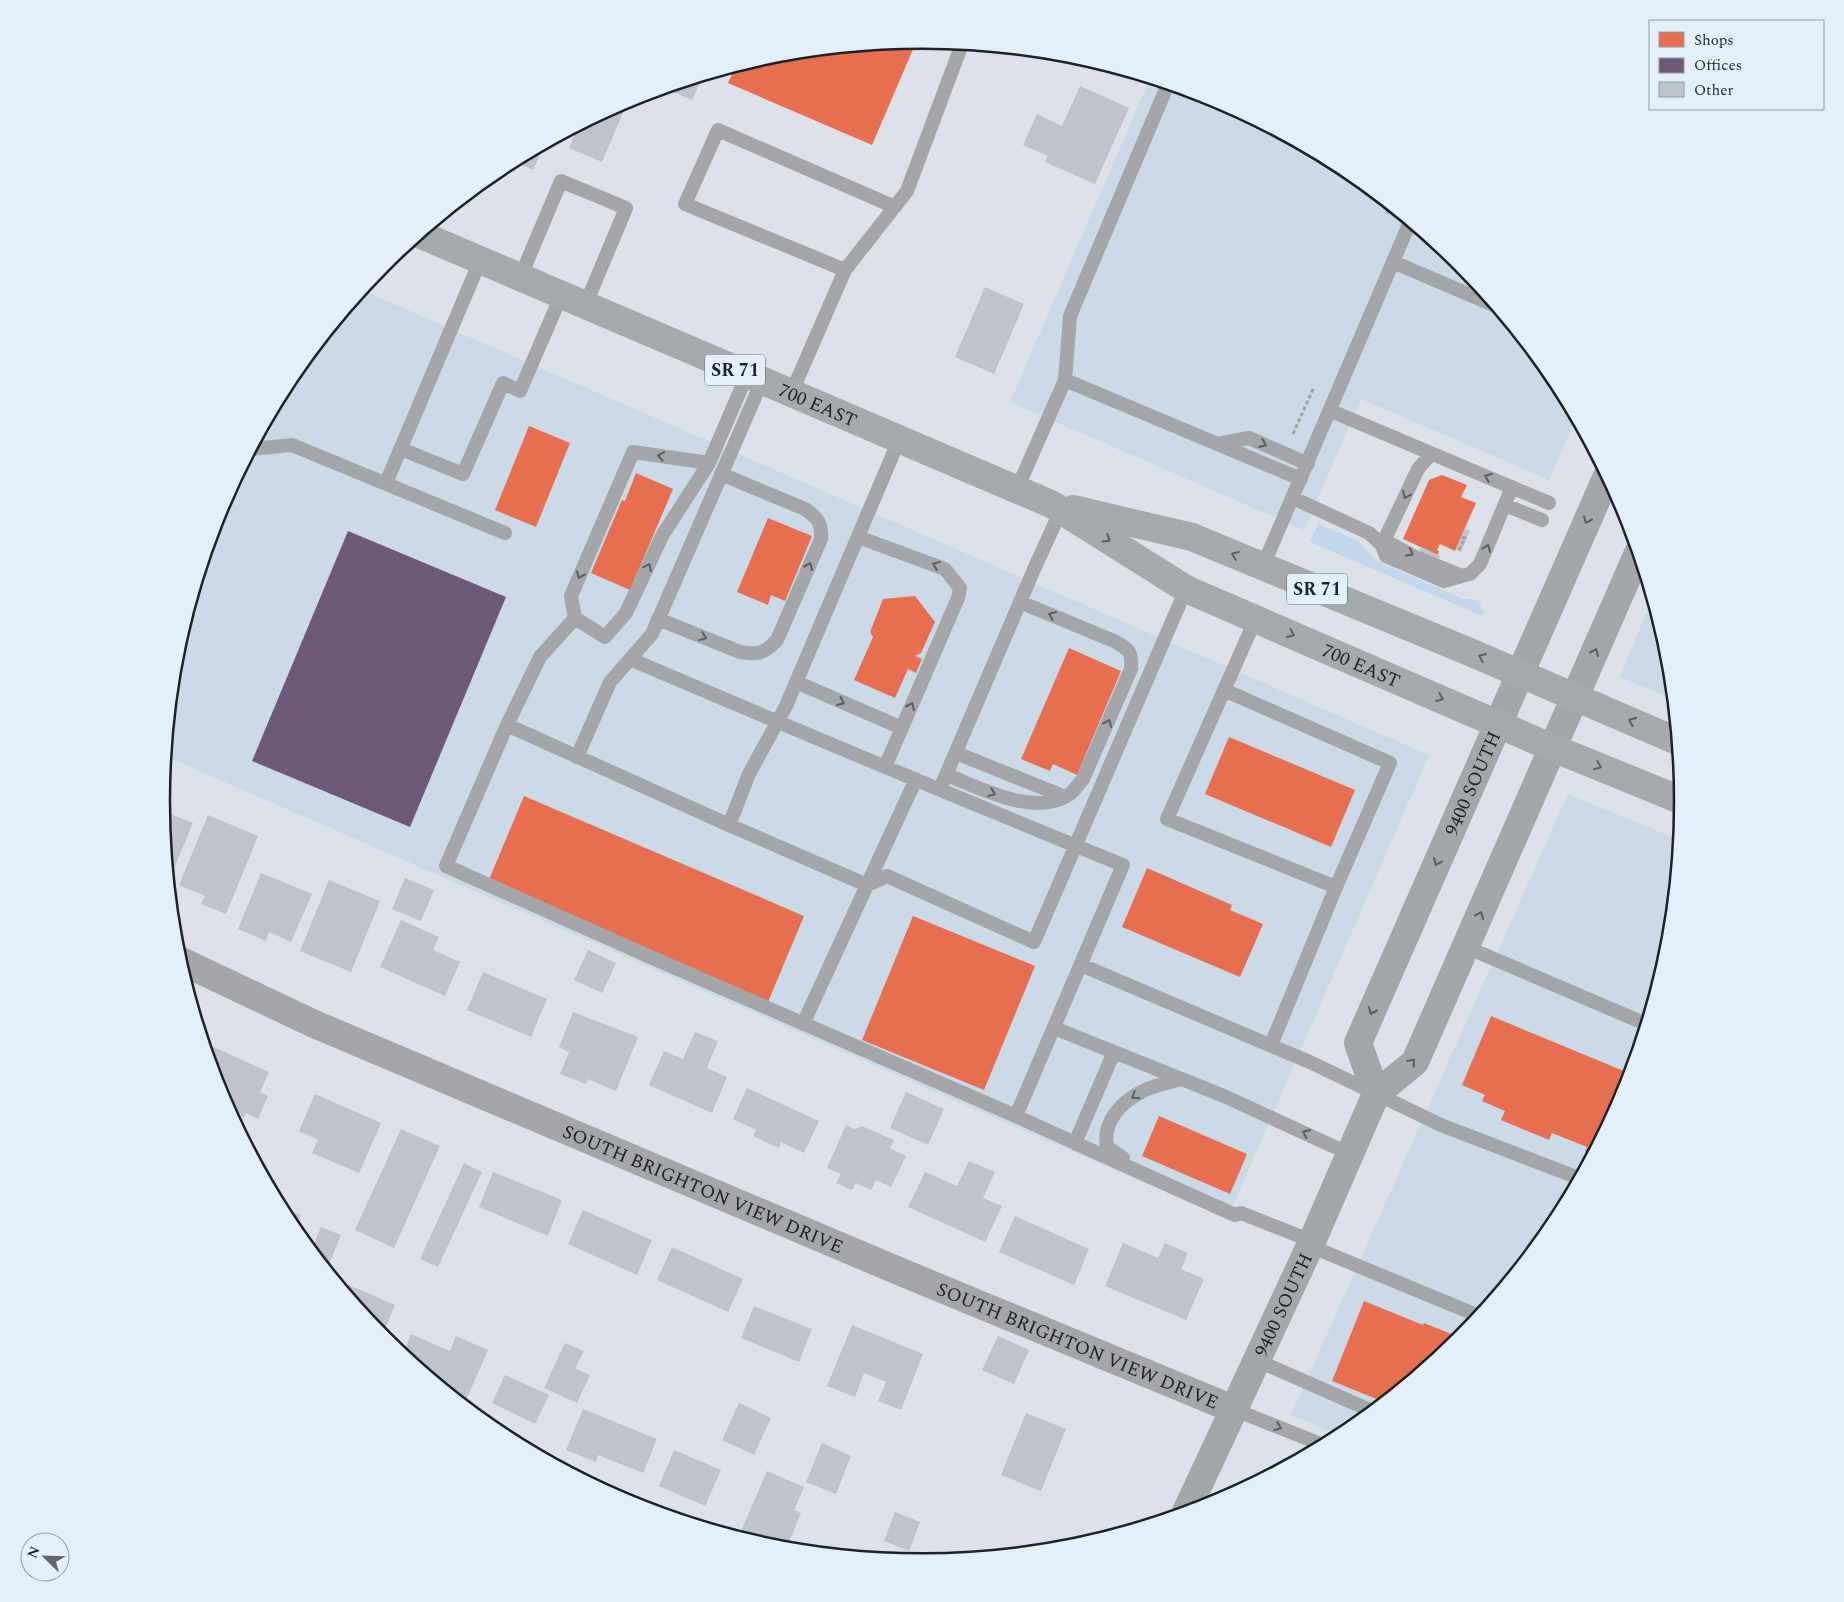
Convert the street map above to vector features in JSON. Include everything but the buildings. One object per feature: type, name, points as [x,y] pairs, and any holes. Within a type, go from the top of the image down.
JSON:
[{"type":"main road","name":"700 EAST","points":[[424,236],[1016,489],[1056,507],[1186,589],[1553,748],[1674,797]]},
{"type":"main road","name":"700 EAST","points":[[1056,507],[1192,537],[1575,696],[1672,739]]},
{"type":"street","name":"9400 SOUTH","points":[[1376,1094],[1358,1043],[1604,483]]},
{"type":"street","name":"9400 SOUTH","points":[[1199,1500],[1232,1409],[1311,1244],[1376,1094],[1415,1062],[1635,561]]},
{"type":"street","name":"SOUTH BRIGHTON VIEW DRIVE","points":[[189,968],[901,1272],[1232,1409]]},
{"type":"lane","points":[[792,394],[845,270],[908,191],[960,50]]},
{"type":"lane","points":[[1016,489],[1065,380],[1070,316],[1166,90]]},
{"type":"lane","points":[[845,270],[685,204],[718,130],[895,207]]},
{"type":"lane","points":[[401,449],[464,474],[503,383],[520,391],[626,208],[561,181],[520,278]]},
{"type":"lane","points":[[1262,566],[1331,411],[1408,227]]},
{"type":"lane","points":[[386,483],[480,261]]},
{"type":"lane","points":[[1393,262],[1484,301]]},
{"type":"lane","points":[[709,463],[633,452],[571,596],[575,618],[605,636],[626,613],[662,536],[709,463],[754,378]]},
{"type":"lane","points":[[577,757],[610,682],[652,634],[721,474],[754,378]]},
{"type":"lane","points":[[1065,380],[1301,479]]},
{"type":"lane","points":[[1331,411],[1549,503]]},
{"type":"lane","points":[[1216,444],[1249,438],[1308,464]]},
{"type":"lane","points":[[729,825],[749,774],[778,722],[796,682],[900,440]]},
{"type":"lane","points":[[258,448],[292,445],[505,533]]},
{"type":"lane","points":[[1382,545],[1418,469],[1431,454]]},
{"type":"lane","points":[[658,619],[740,652],[753,654],[766,651],[777,640],[818,547],[822,527],[817,517],[805,509],[721,474]]},
{"type":"lane","points":[[1293,498],[1369,533],[1382,545],[1386,556],[1444,581],[1470,574],[1480,564],[1512,487]]},
{"type":"lane","points":[[1505,505],[1542,520]]},
{"type":"lane","points":[[940,790],[1020,602],[1056,507]]},
{"type":"lane","points":[[858,537],[945,569],[960,588],[958,598],[885,767]]},
{"type":"lane","points":[[1382,545],[1391,544],[1413,556],[1462,576]]},
{"type":"lane","points":[[507,725],[867,885],[886,876],[1034,942],[1186,589]]},
{"type":"lane","points":[[947,774],[1012,800],[1026,803],[1048,802],[1070,794],[1083,779],[1131,669],[1132,656],[1127,648],[1020,602]]},
{"type":"lane","points":[[575,618],[540,657],[507,725],[446,866],[1016,1116],[1228,1212],[1235,1215],[1241,1213]]},
{"type":"lane","points":[[1256,618],[1167,819],[1336,886]]},
{"type":"lane","points":[[630,659],[1123,865],[1016,1116]]},
{"type":"lane","points":[[796,682],[902,728]]},
{"type":"lane","points":[[1224,690],[1390,763],[1336,886],[1271,1045]]},
{"type":"lane","points":[[956,753],[1063,796]]},
{"type":"lane","points":[[803,1024],[916,780]]},
{"type":"lane","points":[[1466,947],[1641,1022]]},
{"type":"lane","points":[[1081,965],[1312,1063],[1441,1125],[1574,1176]]},
{"type":"lane","points":[[1054,1028],[1262,1113],[1350,1154]]},
{"type":"lane","points":[[1075,1143],[1114,1052]]},
{"type":"lane","points":[[1181,1079],[1142,1091],[1121,1106],[1109,1121],[1105,1136],[1107,1147],[1118,1156],[1238,1208],[1241,1213],[1473,1313]]},
{"type":"lane","points":[[1256,1360],[1365,1409]]},
{"type":"lane","points":[[1232,1409],[1315,1442]]},
{"type":"path","points":[[1459,550],[1464,538],[1461,537]]},
{"type":"shaded area","points":[[1148,84],[1210,106],[1255,126],[1340,176],[1380,204],[1418,235],[1488,305],[1519,343],[1573,425],[1549,480],[1361,399],[1304,530],[1010,402]]},
{"type":"shaded area","points":[[368,293],[1429,755],[1227,1219],[171,759],[176,703],[184,654],[195,606],[227,513],[247,468],[297,383],[325,343]]},
{"type":"shaded area","points":[[1318,524],[1357,540],[1377,561],[1463,599],[1473,599],[1481,602],[1480,607],[1485,613],[1482,616],[1310,542]]},
{"type":"shaded area","points":[[1649,606],[1667,696],[1620,677]]},
{"type":"shaded area","points":[[1568,794],[1673,838],[1668,899],[1660,948],[1649,996],[1634,1043],[1617,1089],[1597,1134],[1547,1219],[1519,1259],[1488,1297],[1418,1367],[1380,1398],[1331,1432],[1291,1415]]}]
